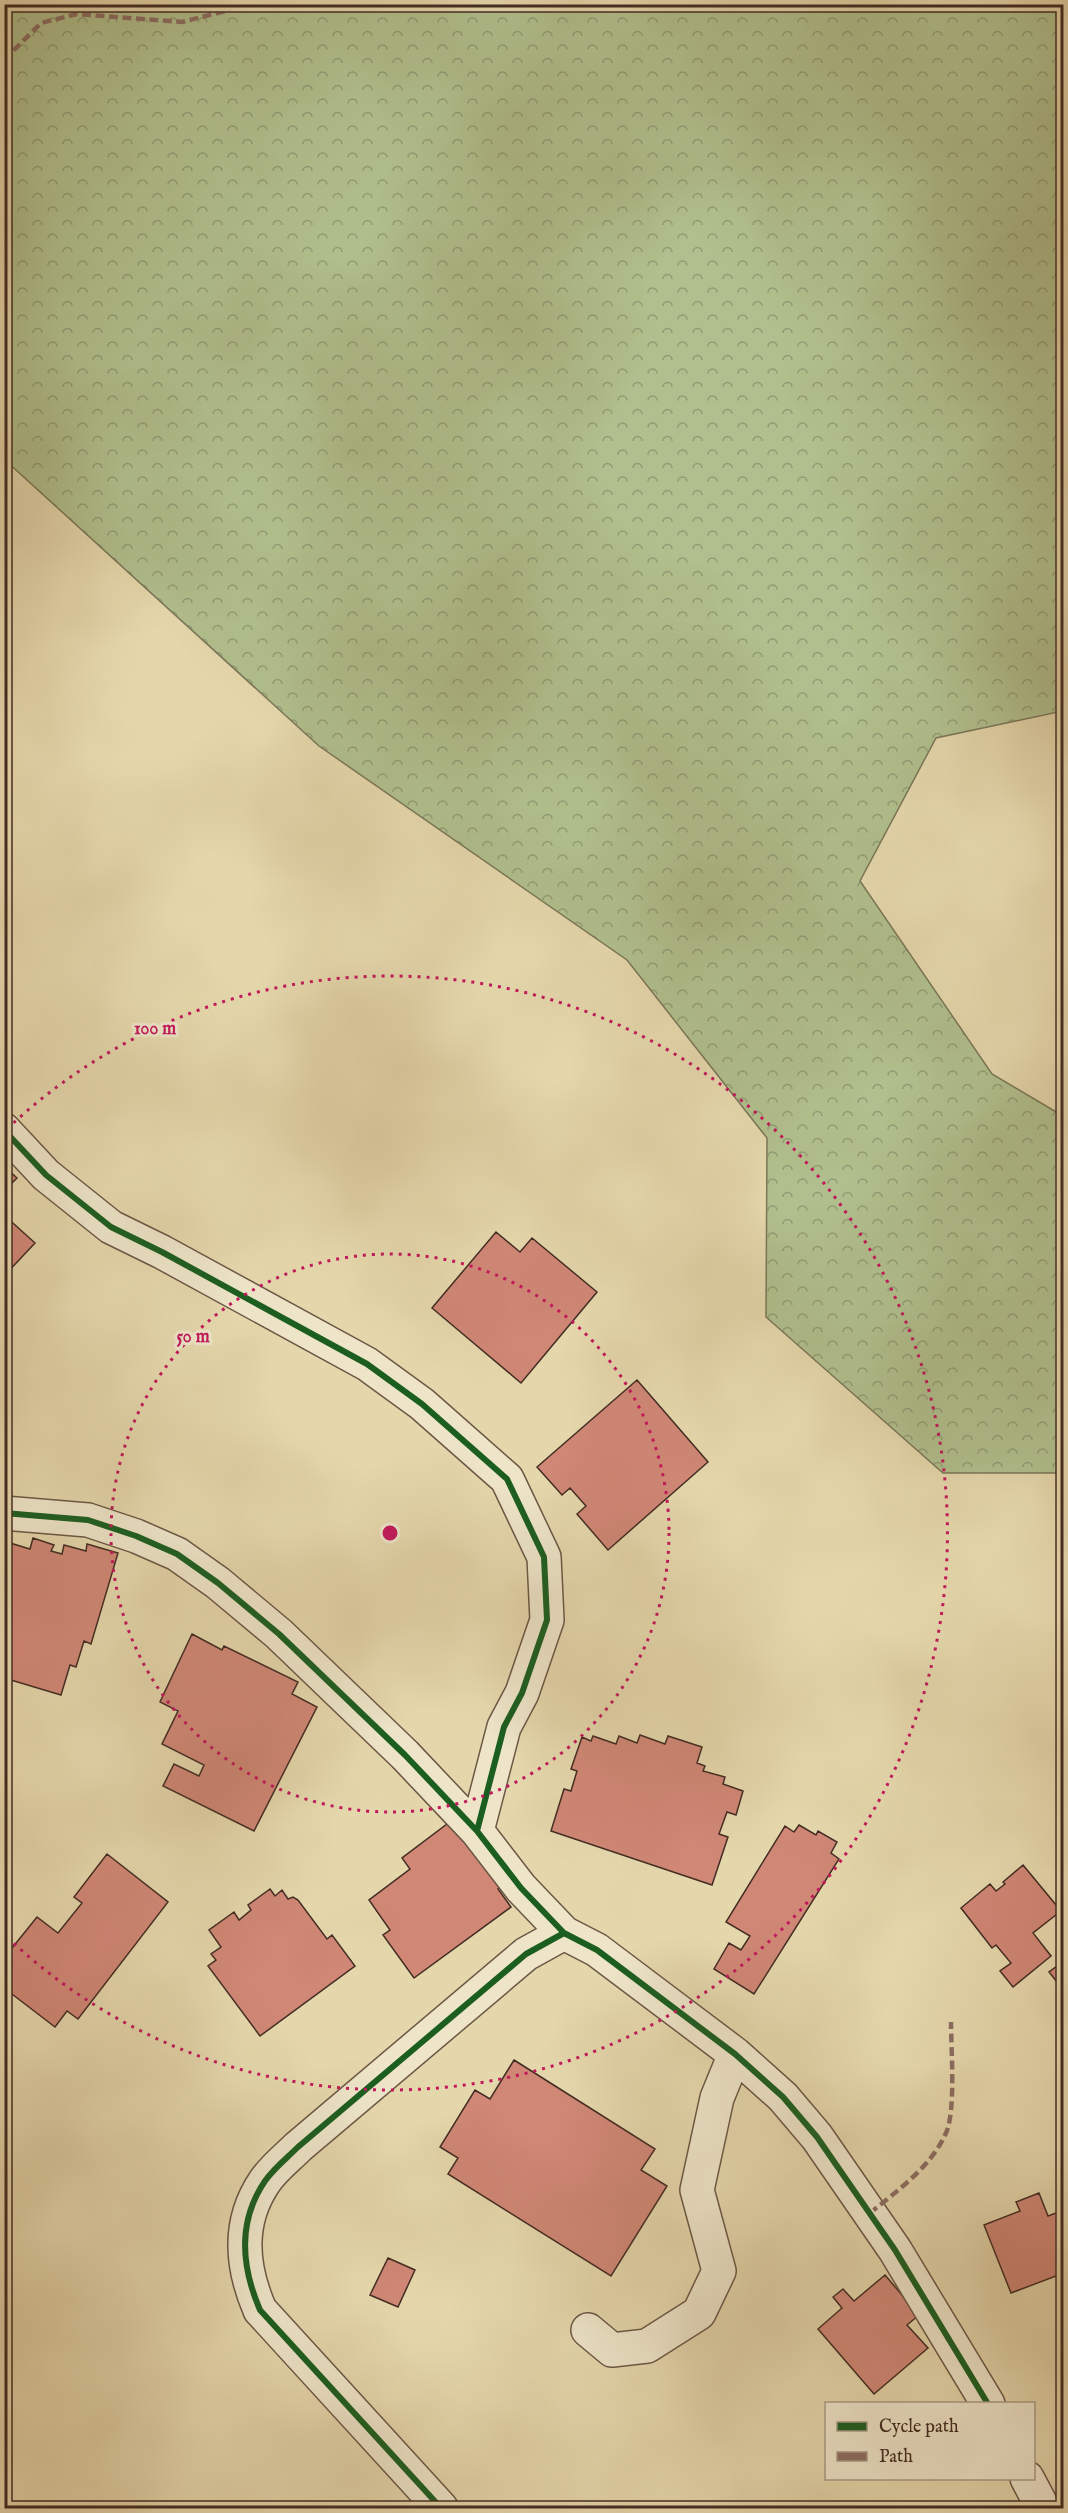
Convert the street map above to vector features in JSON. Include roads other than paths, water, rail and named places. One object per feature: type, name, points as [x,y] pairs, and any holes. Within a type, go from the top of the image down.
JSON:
[{"type":"street","points":[[4,1130],[46,1174],[111,1227],[162,1252],[367,1364],[422,1404],[507,1479],[544,1557],[547,1620],[522,1693],[504,1728],[477,1830]]},
{"type":"street","points":[[4,1513],[88,1520],[136,1536],[177,1554],[218,1583],[279,1634],[405,1755],[477,1830],[521,1888],[564,1933],[597,1950],[735,2054],[783,2097],[817,2137],[895,2250],[987,2402]]},
{"type":"street","points":[[441,2508],[260,2310],[248,2284],[243,2253],[247,2220],[267,2179],[298,2147],[526,1954],[564,1933]]},
{"type":"street","points":[[588,2330],[612,2350],[647,2346],[699,2313],[719,2271],[697,2190],[717,2098],[735,2054]]},
{"type":"street","points":[[1029,2480],[1043,2508]]}]
